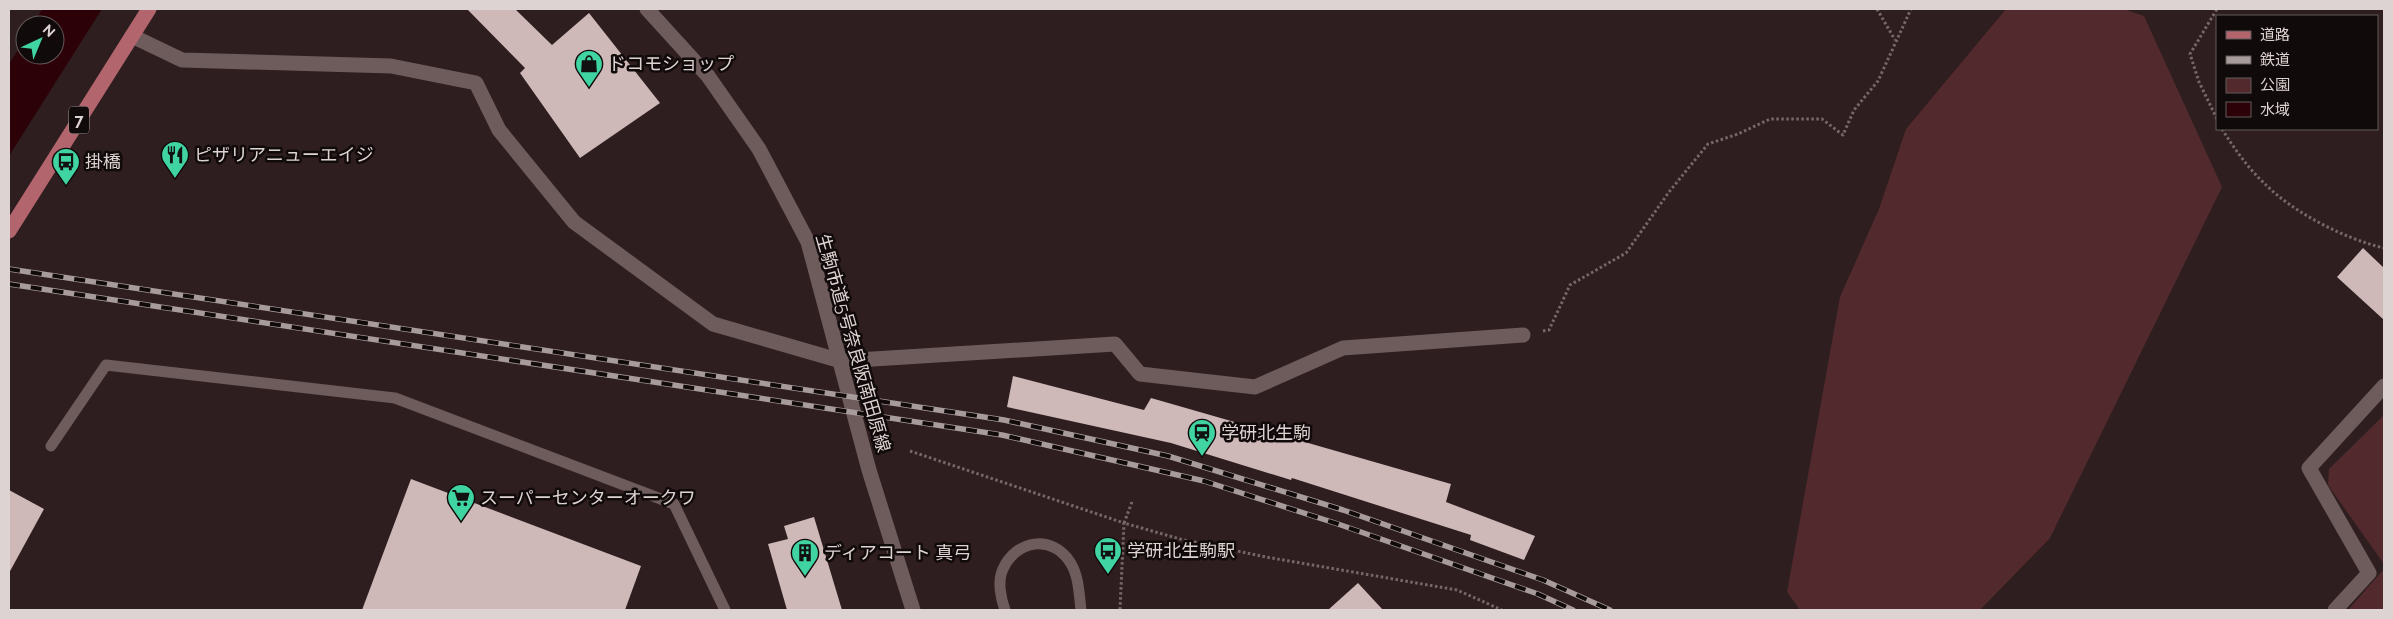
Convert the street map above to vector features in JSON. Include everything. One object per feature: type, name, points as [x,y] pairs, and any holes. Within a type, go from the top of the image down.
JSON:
[{"type":"main road","name":"7","points":[[9,231],[149,9]]},
{"type":"street","name":"生駒市道5号奈良阪南田原線","points":[[647,9],[708,76],[759,149],[808,242],[869,470],[913,610]]},
{"type":"street","points":[[132,36],[182,60],[391,66],[476,83],[499,130],[574,222],[714,324],[841,360],[1115,344],[1140,374],[1255,387],[1343,348],[1523,335]]},
{"type":"street","points":[[2335,610],[2368,573],[2309,468],[2384,386]]},
{"type":"lane","points":[[50,446],[106,365],[395,398],[674,504],[724,610]]},
{"type":"lane","points":[[1005,610],[1000,596],[1002,570],[1014,554],[1030,543],[1048,544],[1062,552],[1071,562],[1077,578],[1081,610]]},
{"type":"path","points":[[1877,9],[1895,40]]},
{"type":"path","points":[[1523,335],[1549,330],[1570,284],[1626,253],[1669,192],[1708,144],[1738,134],[1770,119],[1822,119],[1843,135],[1854,110],[1878,81],[1895,40],[1911,9]]},
{"type":"path","points":[[2216,116],[2199,82],[2190,54],[2217,9]]},
{"type":"path","points":[[2223,130],[2241,159],[2265,185],[2299,210],[2340,234],[2384,248]]},
{"type":"path","points":[[910,451],[1124,523],[1180,539],[1458,590],[1502,610]]},
{"type":"path","points":[[1120,610],[1124,523],[1132,502]]},
{"type":"green space","points":[[2006,9],[2123,9],[2144,16],[2222,187],[2050,538],[1980,610],[1800,610],[1787,592],[1840,297],[1879,209],[1906,129]]},
{"type":"green space","points":[[2384,415],[2384,564],[2328,485],[2329,469]]},
{"type":"green space","points":[[2384,569],[2384,610],[2348,610]]},
{"type":"water","points":[[42,9],[102,9],[9,156],[9,64],[15,55],[15,65],[65,65],[65,15],[39,15]]},
{"type":"building","name":"ドコモショップ","points":[[467,9],[515,9],[552,45],[589,13],[660,103],[580,158],[520,73],[525,68]]},
{"type":"building","points":[[2363,248],[2384,268],[2384,320],[2337,277]]},
{"type":"building","points":[[1013,376],[1144,410],[1151,398],[1451,484],[1446,502],[1535,536],[1524,560],[1470,540],[1471,535],[1292,478],[1291,480],[1171,443],[1007,407]]},
{"type":"building","name":"スーパーセンターオークワ","points":[[411,479],[641,566],[625,610],[362,610]]},
{"type":"building","points":[[9,490],[44,509],[9,573]]},
{"type":"building","name":"ディアコート 真弓","points":[[814,517],[842,610],[787,610],[768,544],[788,539],[784,526]]},
{"type":"building","points":[[1358,583],[1383,610],[1328,610]]},
{"type":"railway","points":[[9,269],[1004,420],[1168,456],[1343,510],[1543,580],[1610,610]]},
{"type":"railway","points":[[9,284],[1002,435],[1204,481],[1338,524],[1538,594],[1573,610]]},
{"type":"place","name":"ドコモショップ","points":[[589,88]]},
{"type":"place","name":"ピザリアニューエイジ","points":[[175,179]]},
{"type":"place","name":"掛橋","points":[[66,186]]},
{"type":"place","name":"学研北生駒","points":[[1202,457]]},
{"type":"place","name":"スーパーセンターオークワ","points":[[461,522]]},
{"type":"place","name":"学研北生駒駅","points":[[1108,575]]},
{"type":"place","name":"ディアコート 真弓","points":[[805,577]]}]
